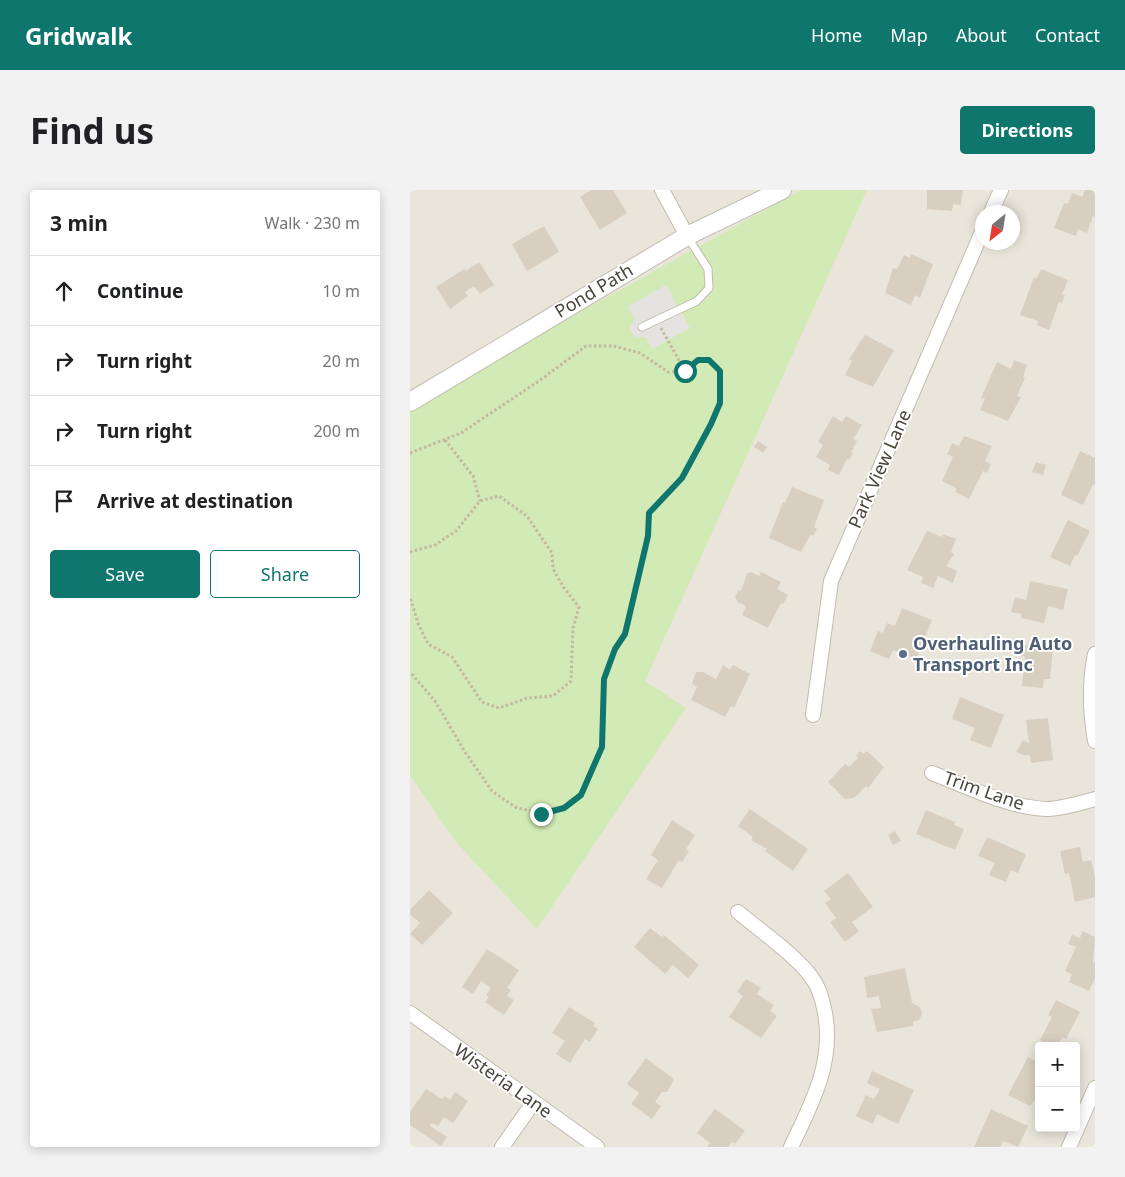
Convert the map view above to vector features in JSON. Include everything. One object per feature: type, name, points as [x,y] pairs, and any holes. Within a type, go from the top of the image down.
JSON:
[{"type":"street","points":[[662,190],[688,236]]},
{"type":"street","name":"Pond Path","points":[[410,402],[688,236],[782,190]]},
{"type":"street","points":[[994,205],[1001,190]]},
{"type":"street","name":"Park View Lane","points":[[813,715],[831,581],[975,248]]},
{"type":"street","points":[[1095,654],[1090,681],[1091,720],[1095,741]]},
{"type":"street","name":"Trim Lane","points":[[932,773],[995,798],[1029,807],[1047,809],[1095,799]]},
{"type":"street","points":[[738,912],[812,978],[823,1002],[828,1026],[828,1046],[824,1076],[791,1147]]},
{"type":"street","name":"Wisteria Lane","points":[[410,1013],[533,1103],[597,1147]]},
{"type":"street","points":[[1070,1147],[1095,1088]]},
{"type":"street","points":[[502,1147],[533,1103]]},
{"type":"lane","points":[[642,328],[697,301],[709,288],[708,268],[688,236]]},
{"type":"path","points":[[656,321],[685,371]]},
{"type":"path","points":[[410,453],[461,433],[524,392],[586,346],[614,346],[640,353],[668,372],[685,371],[698,360],[709,360],[720,371],[720,403],[682,478],[649,513],[648,536],[625,634],[615,649],[604,679],[602,747],[581,795],[564,808],[541,814],[515,807],[492,791],[464,752],[435,701],[410,672]]},
{"type":"path","points":[[444,440],[473,476],[480,501]]},
{"type":"path","points":[[410,552],[436,546],[456,531],[480,501],[499,496],[526,516],[552,553],[553,569],[579,608],[573,628],[571,681],[553,696],[527,698],[499,708],[482,702],[452,657],[428,644],[418,624],[410,597]]},
{"type":"shaded area","points":[[410,190],[1095,190],[1095,1147],[410,1147]]},
{"type":"shaded area","points":[[666,285],[690,328],[652,349],[645,337],[636,337],[631,333],[630,327],[635,320],[628,306]]},
{"type":"green space","points":[[801,190],[867,190],[645,681],[686,708],[537,929],[455,841],[410,775],[410,406]]},
{"type":"building","points":[[591,190],[613,190],[627,213],[600,230],[580,197]]},
{"type":"building","points":[[927,190],[963,190],[961,205],[953,204],[952,211],[927,209]]},
{"type":"building","points":[[1085,190],[1095,190],[1095,217],[1093,216],[1087,233],[1078,229],[1076,236],[1054,228],[1064,203],[1068,204],[1072,193],[1082,197]]},
{"type":"building","points":[[544,226],[559,252],[527,271],[512,244]]},
{"type":"building","points":[[911,254],[933,264],[920,298],[915,295],[911,305],[885,293],[893,268],[897,269],[904,255],[910,258]]},
{"type":"building","points":[[479,262],[494,285],[480,294],[474,286],[465,292],[468,296],[450,309],[436,287]]},
{"type":"building","points":[[1041,269],[1068,280],[1062,294],[1065,295],[1062,303],[1059,302],[1049,330],[1037,325],[1038,321],[1020,315],[1034,277],[1037,278]]},
{"type":"building","points":[[865,335],[894,350],[873,387],[845,375],[852,361],[849,359]]},
{"type":"building","points":[[1014,360],[1027,365],[1023,377],[1025,378],[1017,396],[1021,397],[1008,421],[980,410],[985,399],[981,398],[997,362],[1011,369]]},
{"type":"building","points":[[833,416],[842,422],[846,416],[862,425],[853,439],[857,441],[851,452],[853,453],[849,460],[847,459],[839,475],[828,470],[830,465],[816,457],[823,445],[818,442]]},
{"type":"building","points":[[964,436],[992,446],[985,461],[991,464],[987,473],[983,471],[969,499],[955,492],[957,489],[942,481],[953,457],[947,454],[952,443],[959,446]]},
{"type":"building","points":[[758,441],[767,447],[763,453],[754,447]]},
{"type":"building","points":[[1080,451],[1095,458],[1095,485],[1093,484],[1083,505],[1061,495]]},
{"type":"building","points":[[1036,462],[1046,465],[1043,475],[1032,472]]},
{"type":"building","points":[[792,487],[824,500],[814,527],[817,529],[813,536],[810,535],[801,552],[769,538],[783,502],[785,503]]},
{"type":"building","points":[[1068,520],[1090,531],[1070,566],[1050,557]]},
{"type":"building","points":[[927,531],[942,537],[943,534],[956,539],[951,552],[954,554],[946,566],[957,571],[953,583],[938,576],[933,588],[921,583],[923,577],[907,570]]},
{"type":"building","points":[[751,572],[759,576],[761,572],[781,582],[777,589],[788,595],[783,604],[781,603],[768,628],[742,615],[746,606],[738,602],[735,597],[739,590],[741,591],[747,574]]},
{"type":"building","points":[[1030,581],[1068,589],[1063,610],[1048,606],[1044,623],[1021,618],[1021,614],[1011,612],[1015,597],[1026,600]]},
{"type":"building","points":[[902,608],[932,620],[916,659],[893,650],[889,659],[870,651],[878,631],[883,633],[887,623],[895,626]]},
{"type":"building","points":[[1023,645],[1053,648],[1050,679],[1044,679],[1043,688],[1022,686],[1025,657],[1017,653],[1018,647]]},
{"type":"building","points":[[723,665],[730,670],[733,665],[750,674],[734,708],[731,706],[725,717],[691,700],[697,687],[692,684],[696,672],[703,672],[716,679]]},
{"type":"building","points":[[960,697],[1004,715],[991,748],[970,740],[975,728],[952,719]]},
{"type":"building","points":[[1048,718],[1053,760],[1031,763],[1030,755],[1016,752],[1023,740],[1029,743],[1026,720]]},
{"type":"building","points":[[860,751],[863,754],[867,751],[884,767],[868,788],[866,786],[854,798],[845,799],[828,782],[845,764],[849,767],[858,758],[856,756]]},
{"type":"building","points":[[750,809],[808,849],[793,871],[765,851],[767,849],[751,840],[753,837],[738,826]]},
{"type":"building","points":[[926,810],[955,822],[954,825],[964,829],[955,850],[916,834]]},
{"type":"building","points":[[672,820],[695,835],[686,849],[689,851],[682,862],[679,860],[662,888],[646,879],[658,860],[651,855]]},
{"type":"building","points":[[895,831],[901,841],[893,845],[888,835]]},
{"type":"building","points":[[987,837],[1026,854],[1018,873],[1011,870],[1006,882],[989,875],[995,863],[978,856]]},
{"type":"building","points":[[1080,847],[1083,862],[1091,860],[1095,877],[1095,897],[1075,902],[1069,873],[1065,874],[1060,851]]},
{"type":"building","points":[[848,873],[873,907],[852,922],[859,931],[845,942],[830,922],[836,918],[825,903],[831,899],[824,891]]},
{"type":"building","points":[[429,890],[453,913],[422,945],[410,934],[420,923],[410,914],[410,910]]},
{"type":"building","points":[[650,928],[662,937],[664,935],[699,965],[688,978],[673,965],[665,974],[634,947]]},
{"type":"building","points":[[1083,931],[1095,937],[1093,962],[1095,963],[1095,978],[1089,991],[1069,982],[1072,974],[1065,971],[1076,947],[1068,944],[1072,935],[1080,938]]},
{"type":"building","points":[[487,949],[519,970],[507,988],[511,990],[507,996],[514,1000],[504,1015],[485,1002],[489,997],[486,995],[491,988],[481,981],[473,994],[462,987]]},
{"type":"building","points":[[905,968],[912,1003],[920,1007],[922,1014],[919,1020],[913,1022],[913,1026],[877,1032],[871,1009],[881,1008],[879,996],[867,998],[864,977]]},
{"type":"building","points":[[746,979],[761,988],[757,994],[774,1005],[770,1011],[777,1016],[761,1038],[729,1017],[743,996],[737,992]]},
{"type":"building","points":[[1056,1000],[1080,1012],[1066,1039],[1062,1037],[1060,1042],[1044,1042],[1040,1040],[1052,1017],[1048,1015]]},
{"type":"building","points":[[569,1007],[595,1023],[593,1026],[598,1029],[590,1042],[585,1039],[570,1063],[556,1054],[565,1041],[552,1033]]},
{"type":"building","points":[[1028,1057],[1035,1061],[1035,1100],[1030,1106],[1008,1095]]},
{"type":"building","points":[[646,1058],[674,1079],[667,1092],[662,1092],[655,1102],[661,1106],[652,1119],[631,1104],[639,1093],[627,1084]]},
{"type":"building","points":[[872,1071],[914,1090],[898,1124],[877,1114],[873,1124],[856,1116],[866,1095],[874,1099],[880,1089],[867,1083]]},
{"type":"building","points":[[426,1089],[442,1099],[445,1096],[450,1100],[455,1092],[468,1101],[453,1123],[444,1117],[438,1126],[432,1123],[430,1126],[447,1137],[441,1146],[410,1125],[410,1112]]},
{"type":"building","points":[[715,1109],[745,1131],[735,1144],[732,1142],[728,1147],[707,1147],[710,1143],[697,1133]]},
{"type":"building","points":[[991,1109],[1028,1126],[1018,1147],[1003,1141],[1000,1147],[974,1147]]},
{"type":"place","name":"Overhauling Auto Transport Inc","points":[[903,654]]},
{"type":"route","points":[[541,814],[564,808],[581,795],[602,747],[604,679],[615,649],[625,634],[648,536],[649,513],[682,478],[720,403],[720,371],[709,360],[698,360],[685,371]]}]
